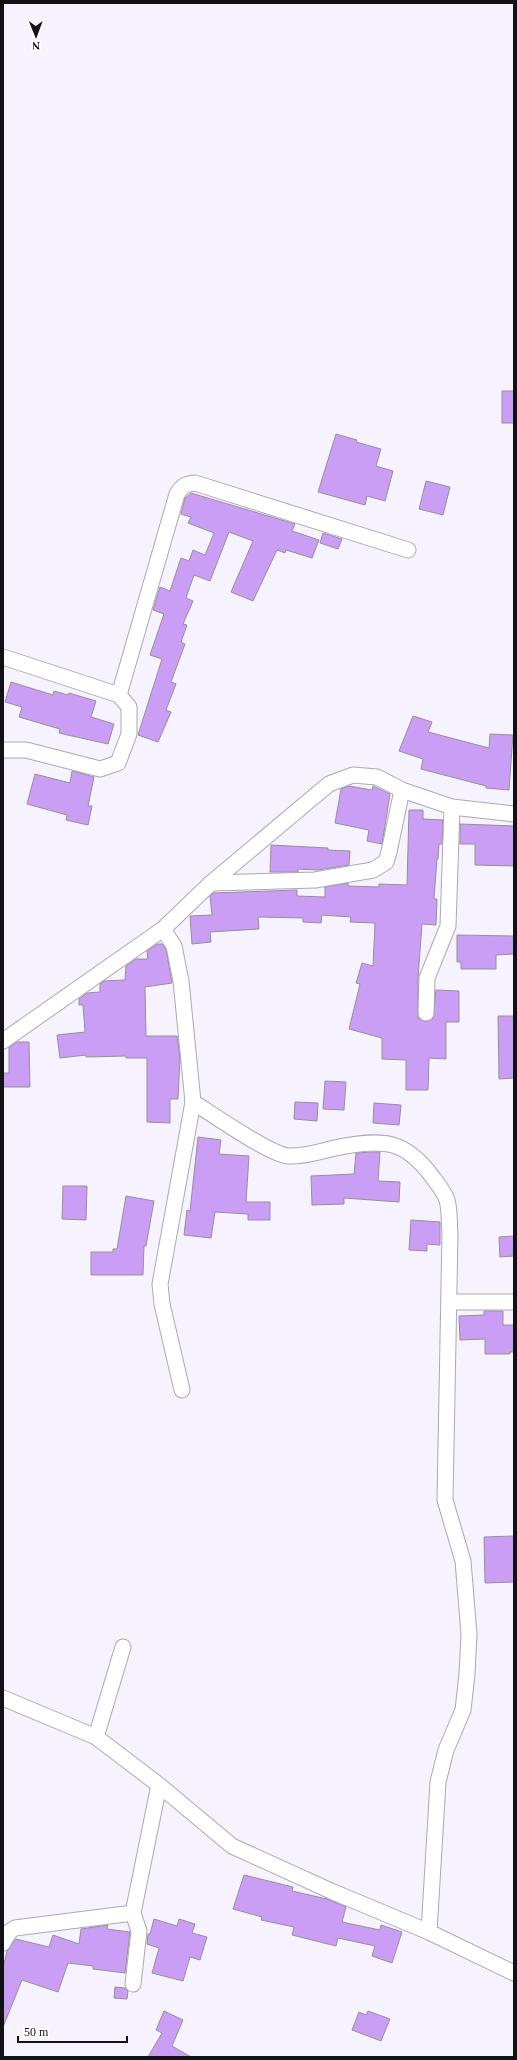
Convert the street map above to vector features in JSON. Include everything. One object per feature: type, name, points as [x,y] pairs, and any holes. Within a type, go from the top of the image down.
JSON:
[{"type":"street","points":[[119,695],[176,494],[181,487],[186,484],[195,483],[408,550]]},
{"type":"street","points":[[3,657],[119,695],[129,707],[129,734],[118,763],[100,769],[26,750],[3,750]]},
{"type":"street","points":[[3,1041],[164,929],[211,883],[329,784],[353,775],[377,777],[402,790],[452,807],[514,814]]},
{"type":"street","points":[[211,883],[315,880],[373,870],[386,862],[402,790]]},
{"type":"street","points":[[426,1013],[427,978],[448,926],[452,807]]},
{"type":"street","points":[[164,929],[174,946],[181,981],[193,1102],[160,1284],[162,1304],[182,1390]]},
{"type":"street","points":[[193,1102],[272,1151],[287,1156],[309,1155],[344,1146],[373,1142],[398,1145],[420,1161],[436,1182],[447,1201],[450,1234],[445,1500],[463,1560],[469,1634],[463,1710],[446,1750],[438,1782],[429,1932]]},
{"type":"street","points":[[449,1302],[514,1302]]},
{"type":"street","points":[[96,1737],[123,1647]]},
{"type":"street","points":[[3,1698],[96,1737],[159,1785],[232,1846],[331,1891],[429,1932],[514,1973]]},
{"type":"street","points":[[133,1984],[139,1931],[133,1913],[159,1785]]},
{"type":"street","points":[[3,1943],[9,1932],[15,1928],[133,1913]]},
{"type":"building","points":[[502,391],[514,391],[514,423],[502,423]]},
{"type":"building","points":[[336,434],[357,440],[356,442],[381,449],[376,466],[393,471],[385,501],[367,496],[365,505],[318,492]]},
{"type":"building","points":[[426,481],[450,487],[443,515],[419,509]]},
{"type":"building","points":[[191,493],[295,524],[292,531],[319,540],[312,558],[286,550],[285,553],[277,550],[253,601],[231,592],[253,541],[229,532],[210,581],[194,575],[186,598],[193,601],[183,624],[187,625],[181,642],[185,644],[171,682],[176,684],[166,710],[171,712],[158,742],[138,735],[162,659],[150,655],[164,614],[153,610],[160,587],[170,591],[181,558],[189,561],[193,550],[205,555],[214,533],[188,523],[191,517],[181,514],[185,498]]},
{"type":"building","points":[[323,533],[342,539],[338,549],[320,543]]},
{"type":"building","points":[[11,682],[53,695],[54,691],[68,695],[69,693],[96,701],[91,717],[114,724],[108,744],[59,733],[60,729],[19,717],[22,707],[5,702]]},
{"type":"building","points":[[413,716],[432,722],[428,732],[489,748],[490,734],[513,735],[509,790],[486,788],[486,786],[421,769],[423,759],[399,751]]},
{"type":"building","points":[[72,771],[94,777],[88,806],[92,806],[88,825],[66,820],[67,815],[27,804],[35,774],[70,783]]},
{"type":"building","points":[[349,786],[372,790],[373,786],[390,794],[382,844],[367,841],[369,830],[335,823],[341,789]]},
{"type":"building","points":[[409,810],[423,810],[423,819],[443,820],[442,844],[439,844],[434,899],[437,899],[436,925],[422,924],[418,978],[418,1018],[426,1022],[433,1018],[436,990],[459,991],[459,1022],[446,1022],[446,1059],[429,1058],[428,1090],[406,1090],[406,1060],[382,1059],[382,1038],[349,1029],[360,984],[356,983],[362,963],[373,966],[375,923],[350,922],[351,917],[322,915],[321,923],[303,922],[303,918],[258,917],[259,929],[210,932],[211,942],[192,944],[190,916],[212,915],[210,896],[213,893],[297,890],[297,896],[325,897],[325,887],[348,883],[348,886],[379,887],[379,884],[407,885]]},
{"type":"building","points":[[460,824],[514,826],[514,866],[475,865],[475,844],[460,844]]},
{"type":"building","points":[[271,845],[328,848],[328,850],[350,851],[349,865],[318,870],[298,869],[298,872],[270,872]]},
{"type":"building","points":[[457,935],[514,936],[514,954],[496,955],[496,969],[461,969],[461,962],[457,962]]},
{"type":"building","points":[[157,944],[162,944],[166,949],[172,983],[145,987],[146,1036],[177,1036],[180,1058],[178,1099],[170,1099],[170,1123],[147,1122],[147,1058],[126,1058],[126,1056],[86,1057],[86,1055],[60,1058],[57,1035],[85,1032],[83,1005],[79,1005],[79,999],[87,993],[100,992],[100,984],[104,981],[125,980],[126,966],[136,959],[148,959],[147,951]]},
{"type":"building","points":[[498,1016],[514,1016],[514,1078],[499,1079]]},
{"type":"building","points":[[17,1042],[29,1042],[30,1087],[3,1087],[3,1073],[9,1073],[9,1047]]},
{"type":"building","points":[[325,1081],[346,1082],[344,1110],[323,1109]]},
{"type":"building","points":[[295,1102],[318,1103],[317,1121],[294,1119]]},
{"type":"building","points":[[374,1103],[401,1105],[399,1125],[373,1123]]},
{"type":"building","points":[[198,1137],[221,1140],[219,1154],[249,1156],[246,1202],[270,1202],[270,1220],[248,1220],[248,1214],[215,1212],[211,1238],[184,1235],[187,1210],[190,1211]]},
{"type":"building","points":[[380,1152],[378,1181],[400,1182],[399,1202],[344,1198],[344,1204],[312,1205],[311,1176],[354,1174],[356,1153]]},
{"type":"building","points":[[63,1186],[87,1186],[86,1220],[62,1219]]},
{"type":"building","points":[[126,1196],[154,1201],[146,1246],[144,1246],[143,1275],[91,1275],[91,1252],[113,1252],[113,1249],[117,1249]]},
{"type":"building","points":[[411,1220],[440,1222],[440,1245],[427,1244],[427,1251],[409,1250]]},
{"type":"building","points":[[514,1236],[514,1256],[500,1257],[499,1237]]},
{"type":"building","points":[[484,1311],[503,1311],[503,1325],[514,1325],[514,1352],[510,1352],[510,1354],[485,1354],[485,1339],[460,1340],[459,1316],[484,1315]]},
{"type":"building","points":[[514,1536],[514,1582],[485,1583],[484,1537]]},
{"type":"building","points":[[244,1875],[293,1887],[292,1891],[327,1899],[346,1907],[342,1922],[380,1930],[381,1925],[402,1932],[392,1963],[372,1956],[375,1946],[338,1938],[336,1946],[292,1935],[294,1927],[261,1920],[262,1917],[233,1909]]},
{"type":"building","points":[[154,1919],[177,1926],[179,1919],[195,1924],[192,1933],[207,1937],[200,1960],[190,1957],[183,1981],[152,1973],[159,1948],[147,1944],[148,1934],[150,1934]]},
{"type":"building","points":[[108,1925],[107,1929],[130,1932],[125,1973],[93,1969],[93,1966],[68,1963],[58,1992],[22,1980],[3,2027],[3,1968],[7,1951],[16,1939],[49,1947],[53,1935],[79,1944],[81,1929]]},
{"type":"building","points":[[115,1987],[125,1988],[128,1991],[127,1999],[114,1998]]},
{"type":"building","points":[[164,2011],[183,2020],[172,2046],[191,2057],[148,2057],[162,2033],[156,2030]]},
{"type":"building","points":[[368,2011],[390,2019],[381,2041],[352,2030],[359,2012],[366,2015]]}]
